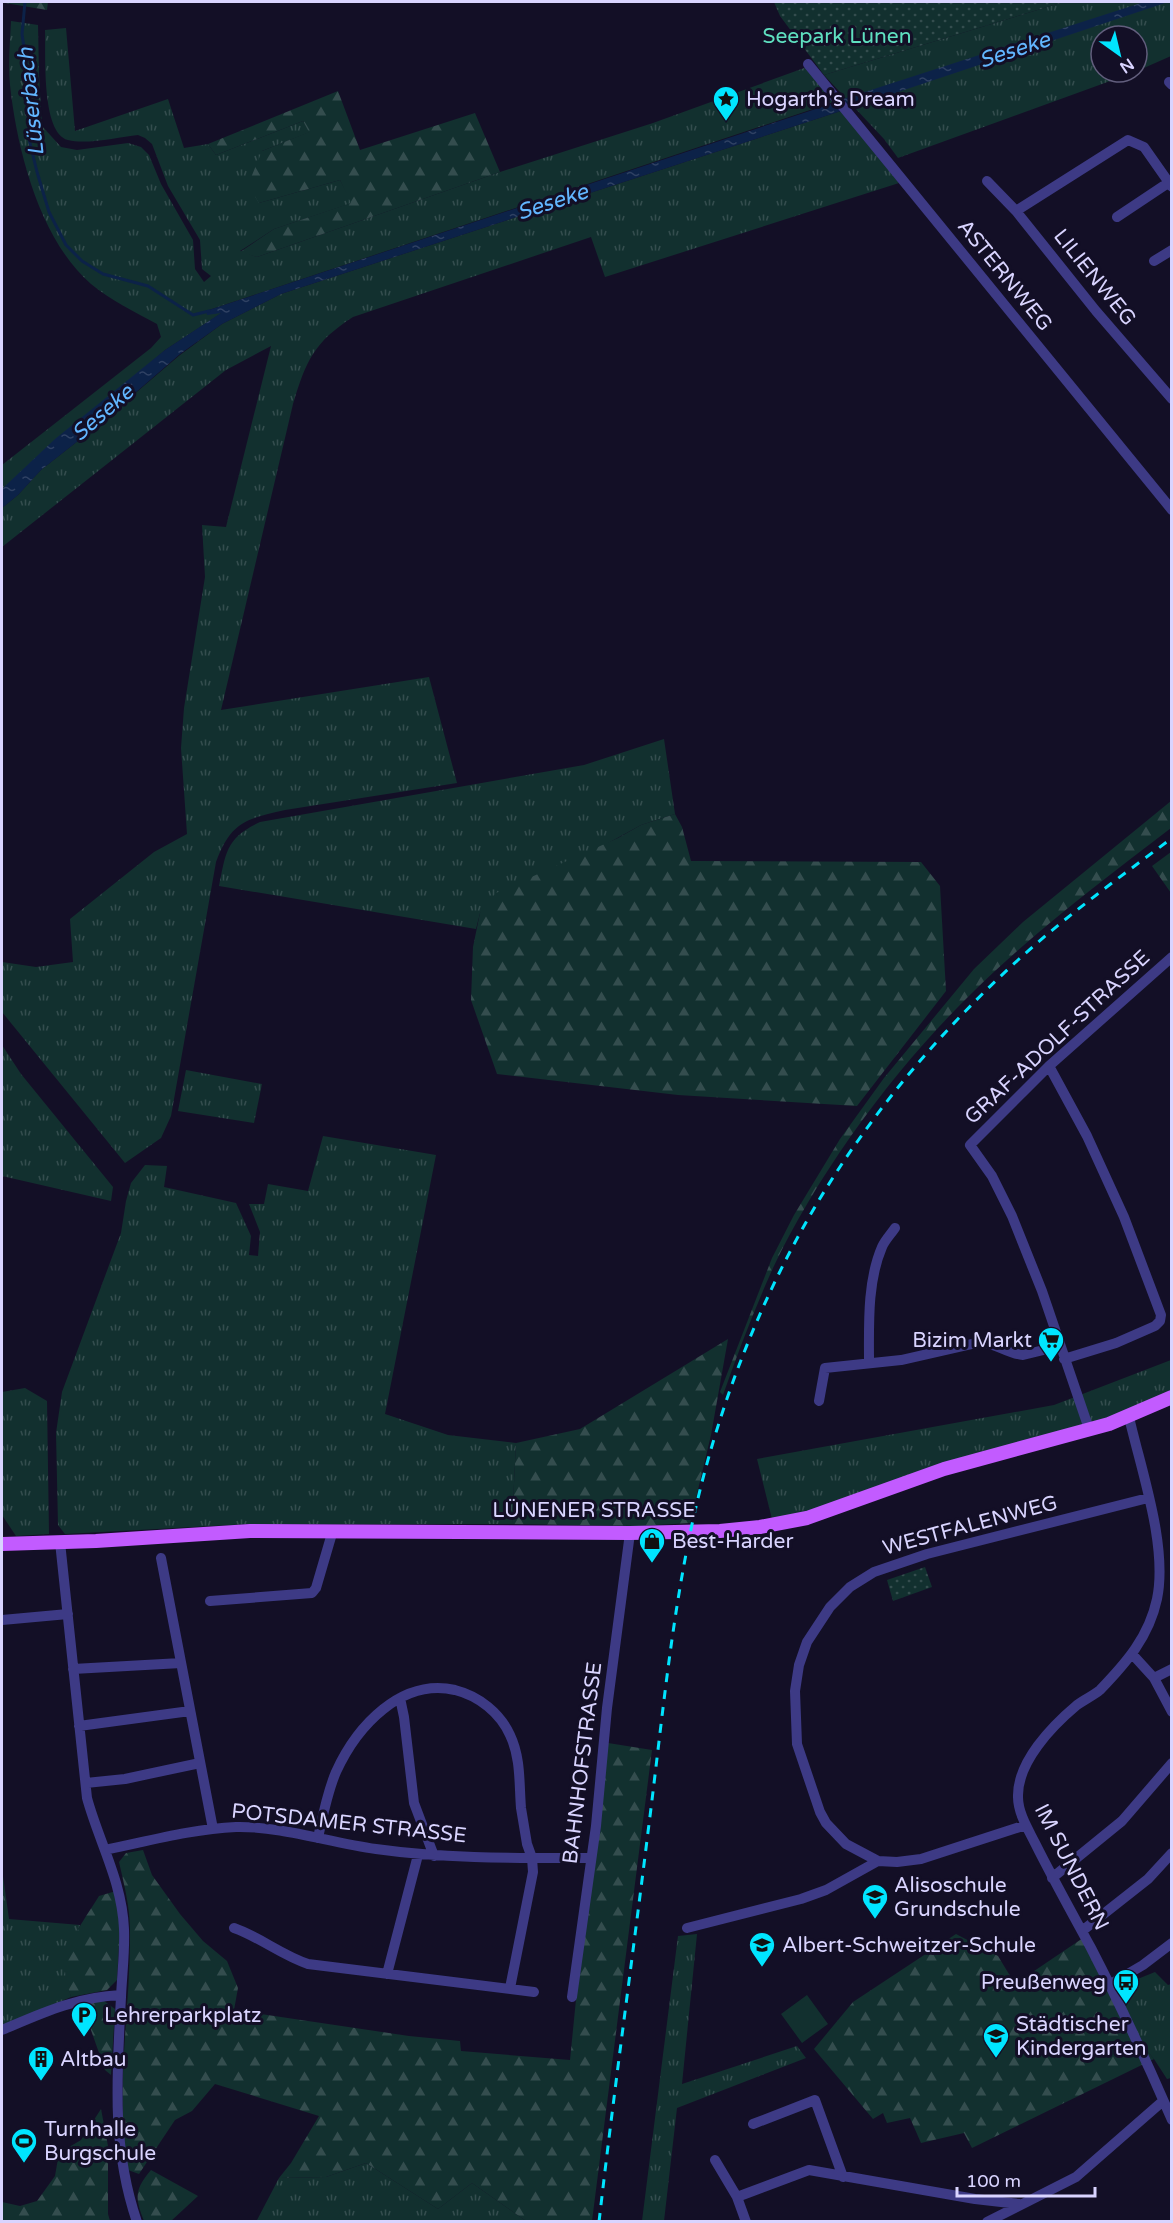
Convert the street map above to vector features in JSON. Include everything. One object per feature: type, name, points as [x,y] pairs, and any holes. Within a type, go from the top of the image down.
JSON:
[{"type":"main road","name":"LÜNENER STRASSE","points":[[2,1544],[250,1531],[630,1533],[720,1531],[792,1521],[944,1470],[1129,1417],[1169,1398]]},
{"type":"street","name":"ASTERNWEG","points":[[808,64],[1172,510]]},
{"type":"street","points":[[1016,211],[1128,140],[1144,147],[1170,185],[1117,217]]},
{"type":"street","name":"LILIENWEG","points":[[987,181],[1016,211],[1096,311],[1172,399]]},
{"type":"street","points":[[1154,261],[1172,250]]},
{"type":"street","name":"GRAF-ADOLF-STRASSE","points":[[1060,1346],[1042,1291],[1012,1216],[992,1176],[970,1145],[1049,1066],[1172,957]]},
{"type":"street","points":[[1049,1066],[1087,1136],[1124,1217],[1161,1315],[1160,1321],[1155,1326],[1064,1359]]},
{"type":"street","points":[[868,1362],[875,1267],[882,1246],[895,1228]]},
{"type":"street","points":[[819,1401],[825,1368],[901,1360],[980,1342],[990,1343],[1023,1355],[1060,1346],[1089,1429]]},
{"type":"street","name":"IM SUNDERN","points":[[1129,1417],[1159,1553],[1159,1586],[1149,1626],[1133,1655],[1099,1691],[1075,1707],[1029,1757],[1022,1772],[1018,1801],[1026,1825],[1052,1878],[1082,1931],[1140,2046],[1172,2120]]},
{"type":"street","name":"WESTFALENWEG","points":[[1026,1825],[921,1859],[897,1862],[878,1861],[846,1844],[826,1823],[816,1802],[797,1744],[795,1691],[799,1665],[807,1642],[830,1607],[850,1587],[873,1572],[893,1564],[1002,1534],[1148,1498]]},
{"type":"street","points":[[210,1601],[312,1593],[316,1588],[333,1530]]},
{"type":"street","name":"BAHNHOFSTRASSE","points":[[572,1997],[596,1826],[607,1708],[630,1533]]},
{"type":"street","points":[[60,1542],[86,1783],[91,1812],[118,1887],[122,1907],[124,1928],[116,2109],[118,2141],[128,2195],[137,2222]]},
{"type":"street","points":[[161,1558],[213,1829]]},
{"type":"street","points":[[2,1620],[68,1614]]},
{"type":"street","points":[[1133,1655],[1154,1678],[1172,1712]]},
{"type":"street","points":[[73,1670],[182,1663]]},
{"type":"street","points":[[1154,1678],[1172,1669]]},
{"type":"street","points":[[318,1838],[328,1793],[337,1771],[348,1750],[372,1718],[388,1704],[428,1689],[446,1688],[477,1698],[500,1719],[516,1749],[526,1844],[532,1858],[531,1881],[510,1988]]},
{"type":"street","points":[[400,1698],[414,1803],[434,1856]]},
{"type":"street","points":[[79,1726],[190,1711]]},
{"type":"street","points":[[86,1783],[125,1779],[200,1763]]},
{"type":"street","points":[[1052,1878],[1122,1821],[1172,1763]]},
{"type":"street","name":"POTSDAMER STRASSE","points":[[105,1850],[213,1829],[259,1828],[418,1855],[591,1858]]},
{"type":"street","points":[[1082,1931],[1148,1879],[1172,1853]]},
{"type":"street","points":[[387,1974],[418,1855]]},
{"type":"street","points":[[687,1928],[801,1899],[826,1890],[878,1861]]},
{"type":"street","points":[[234,1928],[308,1964],[534,1992]]},
{"type":"street","points":[[1109,1985],[1143,1965],[1172,1943]]},
{"type":"street","points":[[2,2030],[70,2002],[121,1995]]},
{"type":"street","points":[[753,2124],[815,2100],[843,2177]]},
{"type":"street","points":[[987,2222],[1076,2177],[1163,2101]]},
{"type":"street","points":[[715,2160],[737,2196],[746,2222]]},
{"type":"street","points":[[737,2196],[809,2170],[975,2199],[1019,2204]]},
{"type":"green space","points":[[5,2],[48,2],[47,10]]},
{"type":"green space","name":"Seepark Lünen","points":[[774,2],[1064,2],[824,75],[780,16]]},
{"type":"green space","points":[[1064,2],[1171,2],[1171,56],[1149,66],[1149,24],[1089,24],[1089,84],[1102,84],[898,158],[884,139],[824,75]]},
{"type":"green space","points":[[11,21],[38,25],[42,126],[61,147],[77,150],[128,143],[141,147],[149,155],[161,184],[193,240],[195,269],[204,282],[211,276],[202,269],[200,240],[168,186],[152,144],[138,135],[84,142],[68,140],[59,134],[49,108],[45,30],[66,28],[75,131],[168,99],[184,148],[208,144],[216,155],[303,121],[310,132],[262,151],[259,203],[340,180],[352,203],[274,229],[240,251],[257,257],[500,172],[653,123],[807,67],[834,102],[206,311],[223,312],[165,350],[2,489],[2,465],[151,348],[161,337],[157,324],[114,301],[91,284],[73,265],[45,219],[25,165],[13,110],[9,70]]},
{"type":"green space","points":[[338,91],[360,150],[475,113],[500,172],[257,257],[240,252],[274,229],[351,203],[340,180],[259,203],[248,185],[262,151],[309,132],[303,121],[216,155],[208,144]]},
{"type":"green space","points":[[841,111],[899,183],[605,277],[591,237],[353,317],[329,335],[313,354],[302,376],[293,404],[221,710],[429,677],[457,783],[259,816],[241,824],[227,838],[216,862],[171,1116],[161,1138],[125,1163],[2,1012],[2,962],[36,967],[73,962],[70,919],[154,852],[187,834],[181,748],[184,708],[205,577],[202,525],[226,527],[271,346],[226,370],[2,547],[2,508],[18,495],[41,470],[180,355],[222,324],[281,294]]},
{"type":"green space","points":[[664,739],[675,814],[641,825],[480,913],[476,929],[219,886],[229,847],[240,834],[260,822],[584,765]]},
{"type":"green space","points":[[1171,801],[1171,828],[1019,949],[943,1022],[887,1087],[836,1158],[792,1231],[759,1300],[723,1395],[720,1392],[772,1258],[794,1215],[840,1139],[884,1078],[974,969],[1023,922]]},
{"type":"green space","points":[[675,814],[682,827],[691,861],[921,862],[940,886],[946,991],[857,1106],[678,1095],[497,1074],[471,1000],[473,947],[480,913],[496,893],[618,838],[641,825]]},
{"type":"green space","points":[[1171,852],[1171,893],[1152,866]]},
{"type":"green space","points":[[2,1045],[21,1074],[113,1187],[111,1201],[2,1176]]},
{"type":"green space","points":[[186,1070],[262,1084],[254,1123],[178,1111]]},
{"type":"green space","points":[[323,1136],[436,1155],[385,1414],[448,1435],[516,1443],[512,1524],[248,1524],[65,1534],[58,1525],[56,1433],[62,1392],[121,1233],[131,1183],[145,1165],[167,1166],[164,1187],[236,1203],[251,1236],[249,1255],[258,1256],[260,1232],[249,1204],[264,1204],[268,1184],[308,1191]]},
{"type":"green space","points":[[728,1339],[711,1435],[690,1523],[638,1526],[512,1524],[516,1443],[580,1429]]},
{"type":"green space","points":[[1171,1360],[1171,1399],[774,1527],[757,1459],[1054,1405]]},
{"type":"green space","points":[[25,1388],[47,1401],[49,1534],[16,1536],[2,1515],[2,1392]]},
{"type":"green space","points":[[925,1567],[932,1587],[893,1601],[887,1580]]},
{"type":"green space","points":[[608,1743],[652,1750],[592,2221],[526,2221],[472,2183],[438,2209],[366,2163],[326,2177],[279,2178],[291,2163],[319,2116],[215,2084],[192,2111],[175,2120],[139,2174],[128,2170],[124,2140],[123,2080],[130,1921],[119,1862],[126,1853],[143,1850],[152,1875],[180,1914],[203,1941],[227,1961],[238,1988],[234,2010],[409,2036],[460,2041],[461,2051],[570,2060],[586,1899]]},
{"type":"green space","points":[[2,1869],[9,1919],[80,1925],[67,1969],[71,1997],[2,2027]]},
{"type":"green space","points":[[116,1891],[120,1929],[117,1980],[107,1990],[71,1997],[65,1968],[70,1946],[99,1896]]},
{"type":"green space","points":[[697,1934],[682,2084],[797,2046],[806,2058],[677,2108],[664,2221],[642,2221],[678,1936]]},
{"type":"green space","points":[[956,1934],[998,1956],[1015,1984],[1083,1938],[1124,2024],[1154,2059],[972,2148],[964,2133],[921,2143],[910,2118],[887,2123],[883,2113],[873,2119],[814,2049],[853,2002]]},
{"type":"green space","points":[[1155,1972],[1168,1985],[1171,1984],[1171,2078],[1167,2079],[1154,2059],[1124,2024],[1108,1991]]},
{"type":"green space","points":[[807,1995],[828,2024],[802,2043],[781,2014]]},
{"type":"green space","points":[[104,2001],[115,2009],[111,2075],[105,2070],[85,2013],[85,2003]]},
{"type":"green space","points":[[101,2109],[108,2146],[108,2214],[110,2221],[2,2221],[2,2202],[20,2206],[37,2201],[55,2176],[59,2153],[81,2140]]},
{"type":"green space","points":[[366,2163],[438,2209],[472,2183],[526,2221],[256,2222],[279,2178],[326,2177]]},
{"type":"green space","points":[[151,2170],[198,2196],[171,2221],[144,2221],[138,2194],[141,2183]]},
{"type":"water","name":"Seseke","points":[[1144,2],[1168,2],[1102,24],[1089,24],[1089,28],[850,108],[843,99]]},
{"type":"water","name":"Seseke","points":[[834,103],[841,111],[281,294],[222,324],[180,354],[97,426],[41,470],[18,495],[2,508],[2,489],[55,439],[165,350],[221,313],[207,315],[206,311]]},
{"type":"waterway","name":"Lüserbach","points":[[25,2],[22,34],[29,80],[29,139],[49,212],[66,245],[82,261],[103,274],[148,286],[193,315],[209,311]]},
{"type":"railway","points":[[599,2222],[677,1604],[703,1478],[735,1376],[755,1327],[801,1231],[828,1186],[875,1117],[913,1069],[974,1002],[1018,960],[1074,912],[1172,838]]},
{"type":"place","name":"Hogarth's Dream","points":[[726,122]]},
{"type":"place","name":"Bizim Markt","points":[[1051,1363]]},
{"type":"place","name":"Best-Harder","points":[[652,1564]]},
{"type":"place","name":"Alisoschule Grundschule","points":[[875,1920]]},
{"type":"place","name":"Albert-Schweitzer-Schule","points":[[762,1968]]},
{"type":"place","name":"Preußenweg","points":[[1126,2005]]},
{"type":"place","name":"Lehrerparkplatz","points":[[84,2038]]},
{"type":"place","name":"Städtischer Kindergarten","points":[[996,2059]]},
{"type":"place","name":"Altbau","points":[[41,2082]]},
{"type":"place","name":"Turnhalle Burgschule","points":[[24,2164]]}]
